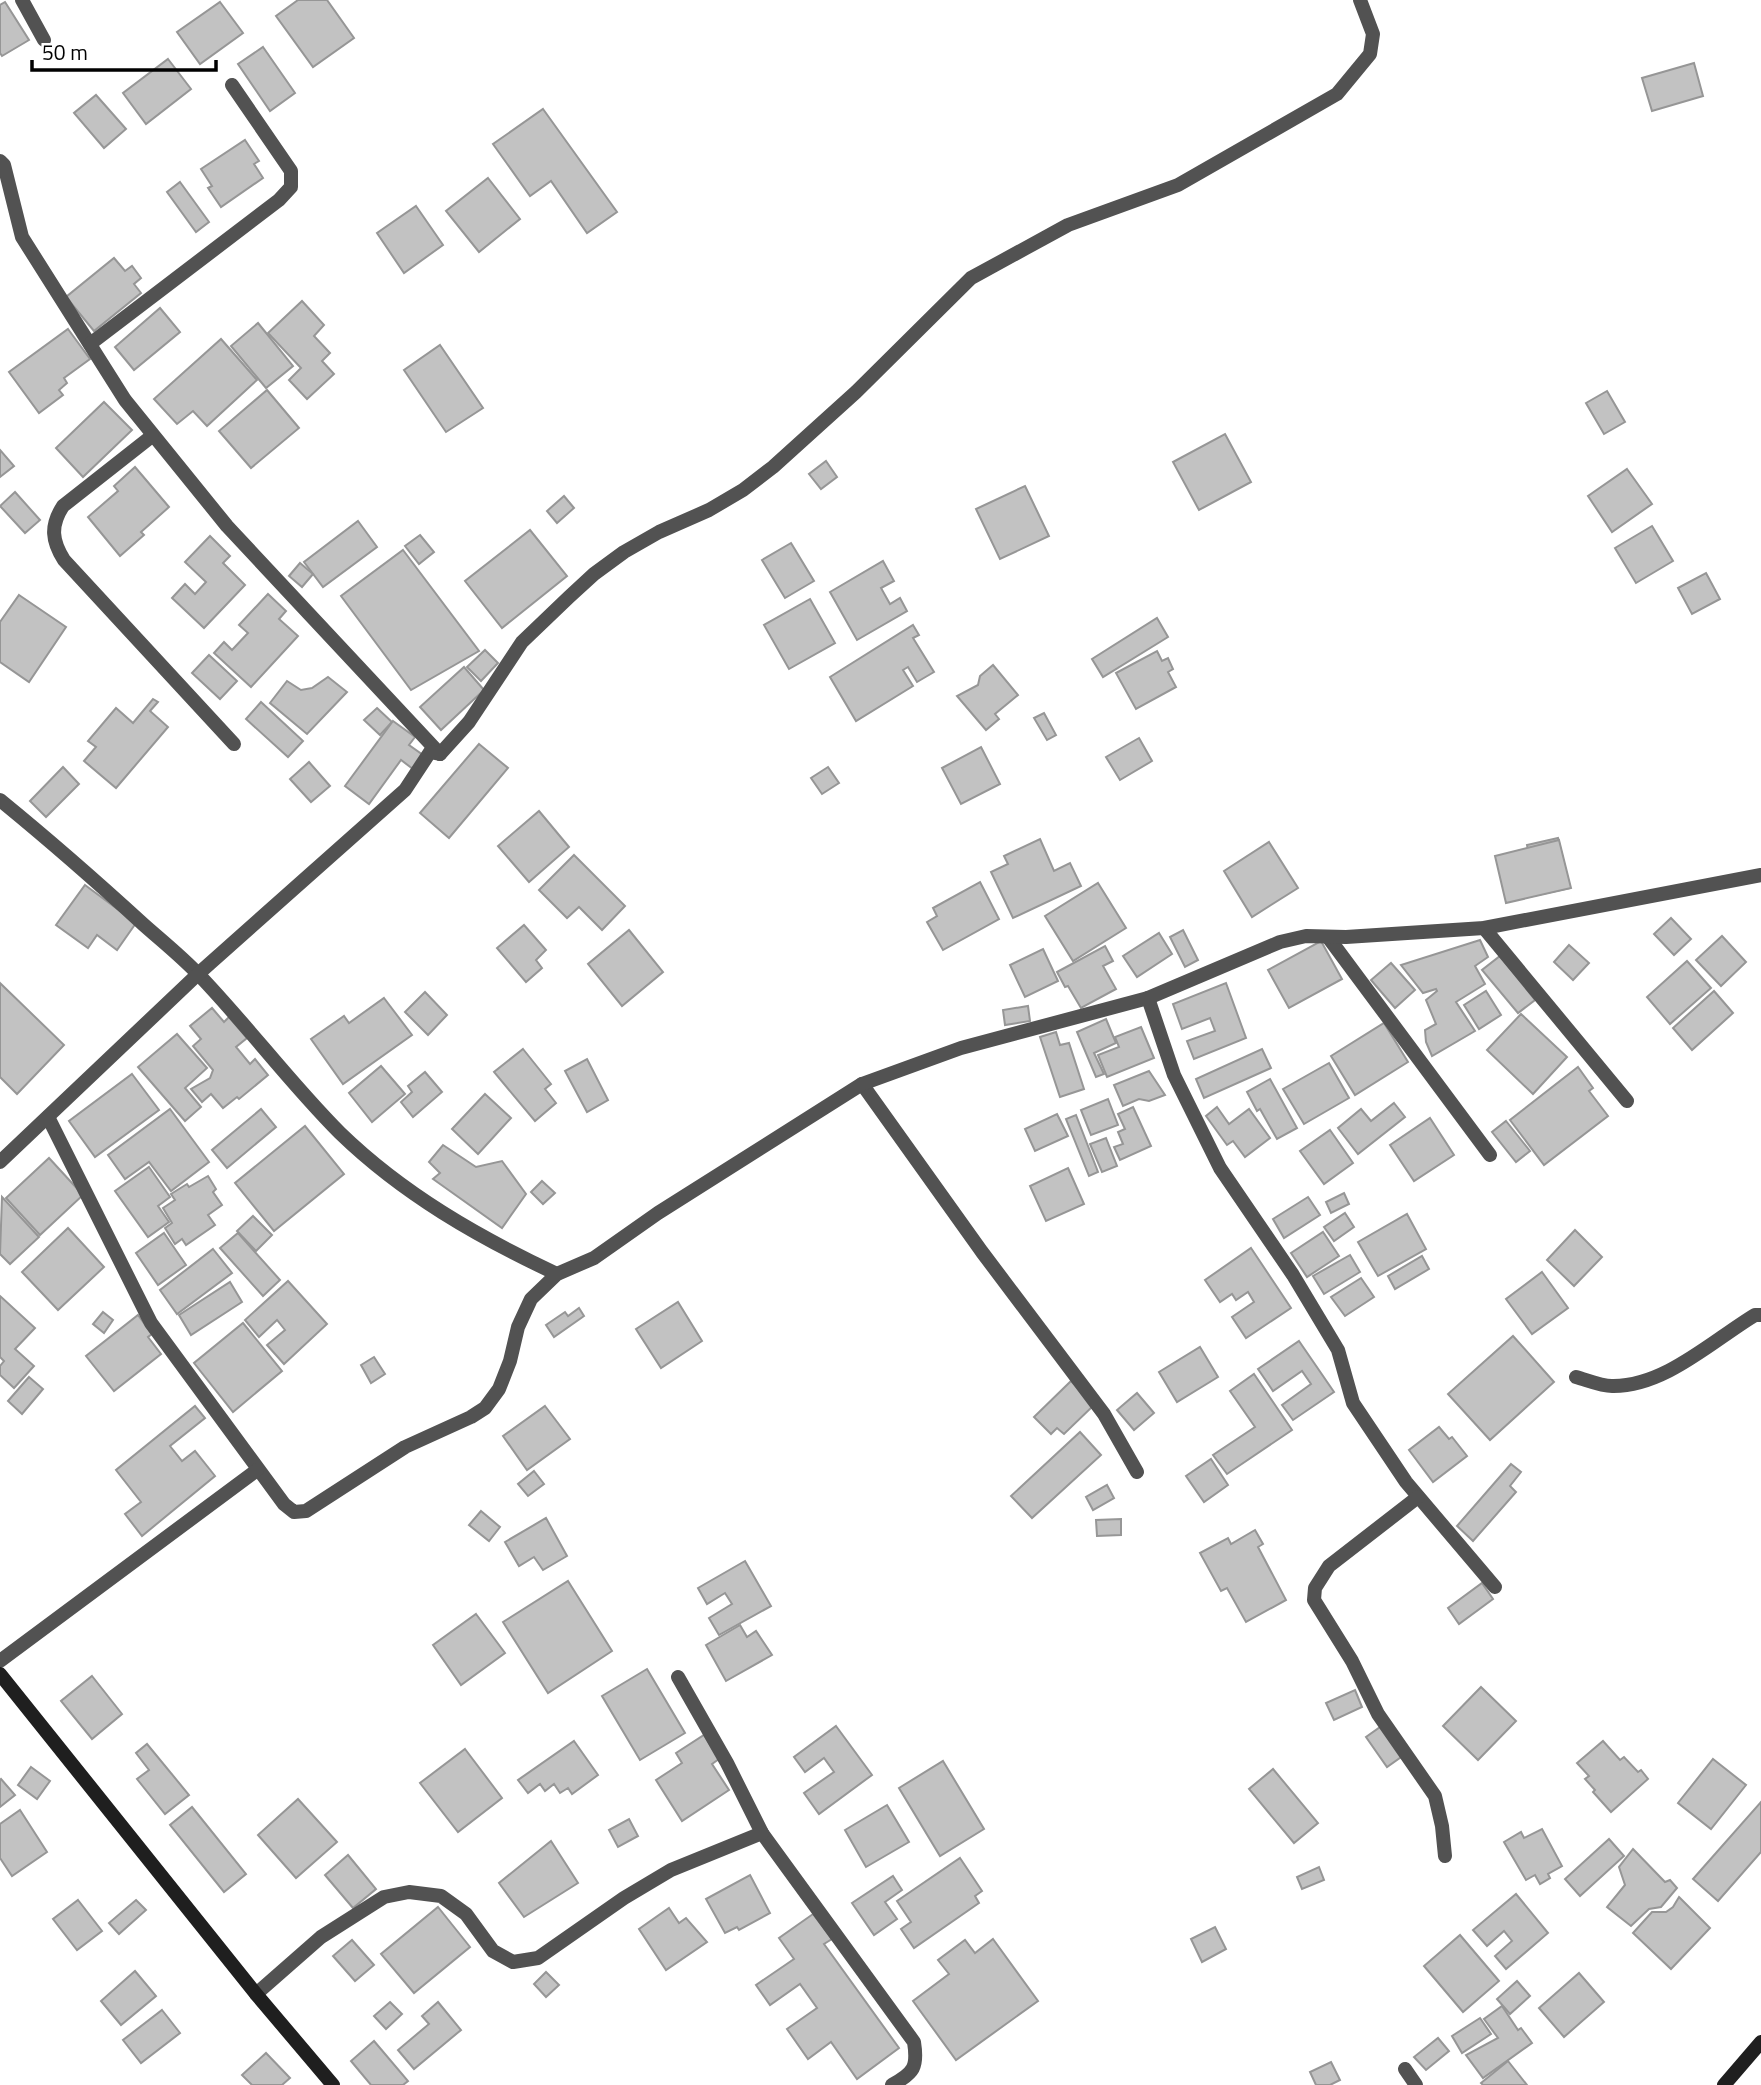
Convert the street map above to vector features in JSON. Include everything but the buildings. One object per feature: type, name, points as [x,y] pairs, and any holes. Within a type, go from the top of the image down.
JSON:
[{"type":"street","points":[[22,0],[44,40]]},
{"type":"street","points":[[440,754],[469,722],[522,642],[586,581],[624,552],[659,532],[709,510],[753,483],[856,392],[971,278],[1068,225],[1178,185],[1337,93],[1370,54],[1373,34],[1360,0]]},
{"type":"street","points":[[90,344],[279,200],[291,187],[291,171],[286,162],[232,85]]},
{"type":"street","points":[[0,161],[4,165],[22,237],[125,400],[226,526],[440,754]]},
{"type":"street","points":[[152,436],[63,506],[55,519],[52,533],[64,560],[234,744]]},
{"type":"street","points":[[0,1162],[198,974],[405,790],[430,752],[440,754]]},
{"type":"street","points":[[0,800],[101,885],[198,974],[301,1092],[341,1134],[378,1166],[420,1199],[465,1228],[557,1274]]},
{"type":"street","points":[[48,1117],[151,1323],[257,1470],[288,1509],[300,1513],[405,1447],[485,1408],[499,1389],[510,1361],[518,1326],[531,1299],[557,1274],[594,1258],[658,1213],[862,1084],[961,1048],[1147,998],[1280,942],[1307,936],[1484,928],[1761,875]]},
{"type":"street","points":[[1484,928],[1627,1101]]},
{"type":"street","points":[[1328,937],[1490,1155]]},
{"type":"street","points":[[1147,998],[1174,1075],[1220,1168],[1293,1275],[1338,1350],[1353,1403],[1418,1497],[1495,1587]]},
{"type":"street","points":[[862,1084],[982,1252],[1104,1414],[1137,1472]]},
{"type":"street","points":[[1576,1377],[1611,1386],[1642,1383],[1665,1374],[1723,1334],[1755,1315],[1761,1315]]},
{"type":"street","points":[[0,1661],[257,1470]]},
{"type":"street","points":[[1418,1497],[1329,1566],[1315,1588],[1314,1600],[1352,1661],[1378,1714],[1436,1797],[1445,1856]]},
{"type":"street","points":[[0,1674],[332,2085]]},
{"type":"street","points":[[678,1677],[727,1763],[762,1833],[914,2042],[917,2060],[908,2076],[892,2085]]},
{"type":"street","points":[[256,1994],[320,1937],[384,1897],[409,1892],[441,1896],[466,1914],[493,1951],[513,1962],[538,1958],[624,1898],[671,1871],[762,1833]]},
{"type":"street","points":[[1724,2085],[1761,2042]]},
{"type":"street","points":[[1405,2069],[1416,2085]]}]
